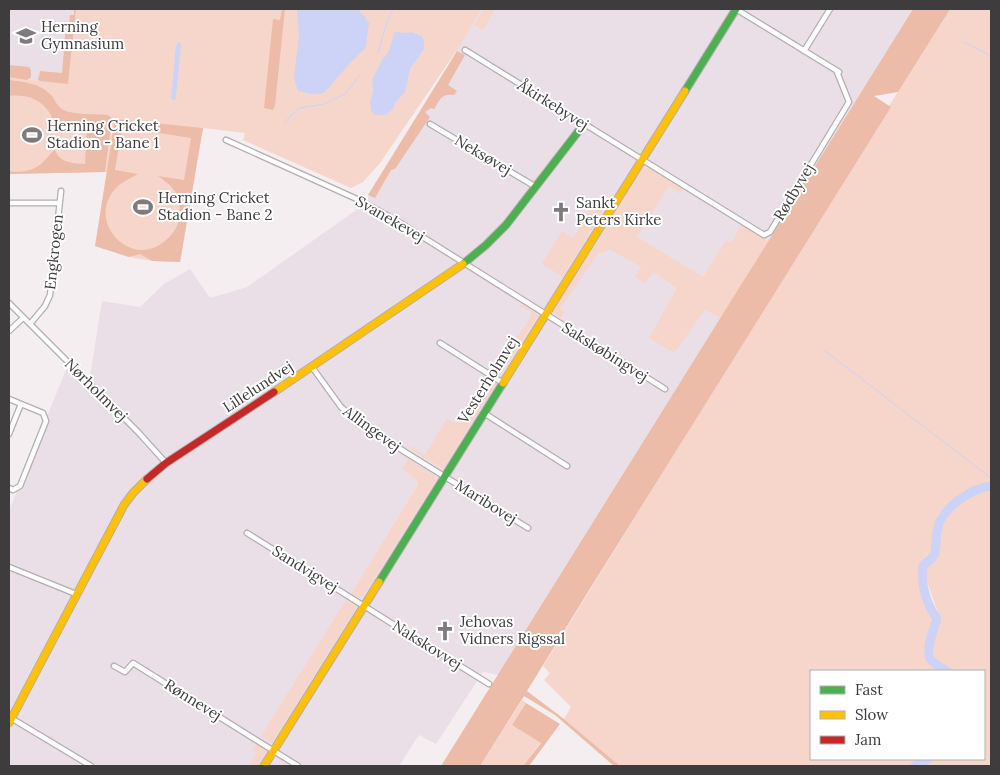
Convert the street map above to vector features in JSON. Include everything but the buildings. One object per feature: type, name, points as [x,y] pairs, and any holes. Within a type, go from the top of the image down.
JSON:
[{"type":"street","points":[[736,9],[804,51],[830,9]]},
{"type":"street","name":"Vesterholmvej","points":[[264,766],[736,9]]},
{"type":"street","name":"Åkirkebyvej","points":[[465,50],[642,160]]},
{"type":"street","name":"Rødbyvej","points":[[642,160],[764,235],[770,232],[848,102],[839,73],[804,51]]},
{"type":"street","name":"Neksøvej","points":[[430,124],[536,188]]},
{"type":"street","name":"Lillelundvej","points":[[10,721],[124,505],[147,478],[166,463],[312,367],[464,263],[506,225],[584,124]]},
{"type":"street","name":"Svanekevej","points":[[226,140],[359,200],[394,219],[546,314]]},
{"type":"street","name":"Engkrogen","points":[[30,324],[45,306],[50,295],[61,191]]},
{"type":"street","name":"Engkrogen","points":[[9,203],[59,203]]},
{"type":"street","name":"Nørholmvej","points":[[9,304],[138,432],[166,463]]},
{"type":"street","name":"Sakskøbingvej","points":[[546,314],[665,389]]},
{"type":"street","points":[[9,331],[23,318]]},
{"type":"street","points":[[440,343],[503,383]]},
{"type":"street","name":"Allingevej","points":[[312,367],[341,407],[355,419],[445,477]]},
{"type":"street","points":[[9,399],[43,413],[46,421],[20,486],[13,490],[9,488]]},
{"type":"street","points":[[9,434],[21,404]]},
{"type":"street","points":[[484,414],[568,466]]},
{"type":"street","name":"Maribovej","points":[[445,477],[528,528]]},
{"type":"street","name":"Sandvigvej","points":[[247,533],[364,606]]},
{"type":"street","points":[[9,567],[76,594]]},
{"type":"street","name":"Nakskovvej","points":[[364,606],[489,684]]},
{"type":"street","name":"Rønnevej","points":[[114,666],[125,672],[133,663],[273,750]]},
{"type":"street","points":[[10,721],[91,766]]},
{"type":"street","points":[[273,750],[298,766]]},
{"type":"shaded area","points":[[9,9],[76,9],[68,84],[9,77]]},
{"type":"shaded area","points":[[74,9],[76,9],[68,84],[40,81],[38,80],[40,71],[62,73],[66,25],[69,26],[70,15],[74,15]]},
{"type":"shaded area","points":[[76,9],[482,9],[457,50],[380,163],[363,182],[351,188],[243,140],[245,133],[203,128],[180,262],[152,261],[129,257],[95,246],[108,172],[9,174],[9,77],[68,84]]},
{"type":"shaded area","points":[[282,9],[285,9],[273,110],[264,108],[273,19],[280,20]]},
{"type":"shaded area","points":[[482,9],[913,9],[499,675],[483,672],[436,744],[419,735],[399,766],[9,766],[9,511],[67,367],[88,389],[102,301],[140,307],[164,284],[190,269],[210,298],[247,287],[362,206],[459,55],[455,52]]},
{"type":"shaded area","points":[[484,9],[495,9],[483,30],[474,25]]},
{"type":"shaded area","points":[[913,9],[950,9],[898,92],[874,96],[891,107],[527,691],[620,766],[614,766],[555,715],[524,696],[480,766],[441,766]]},
{"type":"shaded area","points":[[949,9],[991,9],[991,482],[963,492],[938,515],[930,554],[919,565],[932,620],[926,659],[942,670],[810,670],[810,760],[918,760],[909,766],[620,766],[564,719],[571,707],[544,680],[550,673],[543,666]]},
{"type":"shaded area","points":[[457,51],[465,55],[448,85],[457,91],[454,95],[444,96],[434,109],[431,108],[425,112],[430,117],[395,169],[391,170],[375,198],[368,195]]},
{"type":"shaded area","points":[[9,65],[29,67],[31,77],[27,80],[9,77]]},
{"type":"shaded area","points":[[9,80],[32,84],[42,88],[52,96],[60,108],[66,111],[108,115],[112,118],[105,172],[9,174],[9,171],[18,172],[36,167],[55,150],[63,160],[71,163],[85,164],[87,126],[75,124],[55,128],[49,112],[39,102],[25,96],[9,96]]},
{"type":"shaded area","points":[[115,119],[203,128],[180,262],[152,261],[140,254],[129,257],[95,246]],"holes":[[[122,127],[191,138],[184,180],[158,176],[173,189],[179,199],[180,217],[171,235],[157,246],[143,250],[130,247],[118,240],[110,229],[106,216],[107,202],[116,188],[138,174],[115,170]]]},
{"type":"shaded area","points":[[643,167],[658,173],[683,189],[680,194],[669,186],[637,237],[703,277],[726,240],[731,243],[741,225],[768,241],[721,318],[705,310],[674,353],[649,338],[677,288],[653,272],[645,283],[635,277],[641,267],[609,249],[599,252],[560,309],[565,313],[561,318],[552,312]]},
{"type":"shaded area","points":[[593,205],[603,211],[563,277],[542,264],[562,231],[573,238]]},
{"type":"shaded area","points":[[521,304],[539,315],[500,376],[487,368],[490,362],[496,365],[509,341],[505,338],[514,342],[530,318],[532,313],[520,306]]},
{"type":"shaded area","points":[[486,377],[496,384],[443,469],[409,448],[410,446],[425,455],[447,418],[456,423]]},
{"type":"shaded area","points":[[408,459],[435,476],[436,480],[363,597],[356,597],[351,594],[418,485],[416,479],[402,469]]},
{"type":"shaded area","points":[[991,488],[991,766],[918,766],[930,760],[985,760],[985,670],[950,670],[943,667],[931,656],[934,632],[940,619],[924,573],[926,567],[936,558],[940,527],[948,513],[968,497]]},
{"type":"shaded area","points":[[346,600],[357,607],[272,743],[261,736]]},
{"type":"shaded area","points":[[522,700],[526,703],[512,725],[541,742],[523,766],[480,766]]},
{"type":"shaded area","points":[[526,703],[560,724],[529,766],[523,766],[541,743],[512,725]]},
{"type":"shaded area","points":[[257,744],[267,751],[258,766],[248,766],[257,753],[253,750]]},
{"type":"water","points":[[298,9],[358,9],[369,23],[366,47],[324,93],[312,94],[298,91],[294,78],[299,35]]},
{"type":"water","points":[[395,32],[411,32],[422,36],[424,49],[410,69],[405,92],[395,103],[393,109],[386,115],[376,115],[371,111],[372,80],[382,60],[388,53]]},
{"type":"water","points":[[178,42],[181,46],[176,99],[173,100],[171,97]]},
{"type":"waterway","points":[[378,53],[393,9]]},
{"type":"waterway","points":[[964,42],[991,56]]},
{"type":"waterway","points":[[284,123],[299,108],[324,104],[345,94],[359,76]]},
{"type":"waterway","points":[[825,351],[991,478]]},
{"type":"waterway","points":[[945,670],[934,662],[929,655],[930,643],[937,619],[925,594],[923,566],[934,555],[938,527],[946,512],[959,500],[975,490],[991,486]]},
{"type":"waterway","points":[[915,766],[926,760]]},
{"type":"traffic: fast","points":[[685,91],[736,9]]},
{"type":"traffic: fast","points":[[463,264],[506,225],[584,124]]},
{"type":"traffic: fast","points":[[379,582],[503,383]]},
{"type":"traffic: slow","points":[[503,383],[685,91]]},
{"type":"traffic: slow","points":[[274,392],[463,264]]},
{"type":"traffic: slow","points":[[9,723],[124,505],[147,479]]},
{"type":"traffic: slow","points":[[264,766],[379,582]]},
{"type":"traffic: jam","points":[[147,479],[166,463],[274,392]]},
{"type":"place","name":"Herning Gymnasium","points":[[26,36]]},
{"type":"place","name":"Herning Cricket Stadion - Bane 1","points":[[32,135]]},
{"type":"place","name":"Herning Cricket Stadion - Bane 2","points":[[143,207]]},
{"type":"place","name":"Sankt Peters Kirke","points":[[561,212]]},
{"type":"place","name":"Jehovas Vidners Rigssal","points":[[445,631]]}]
